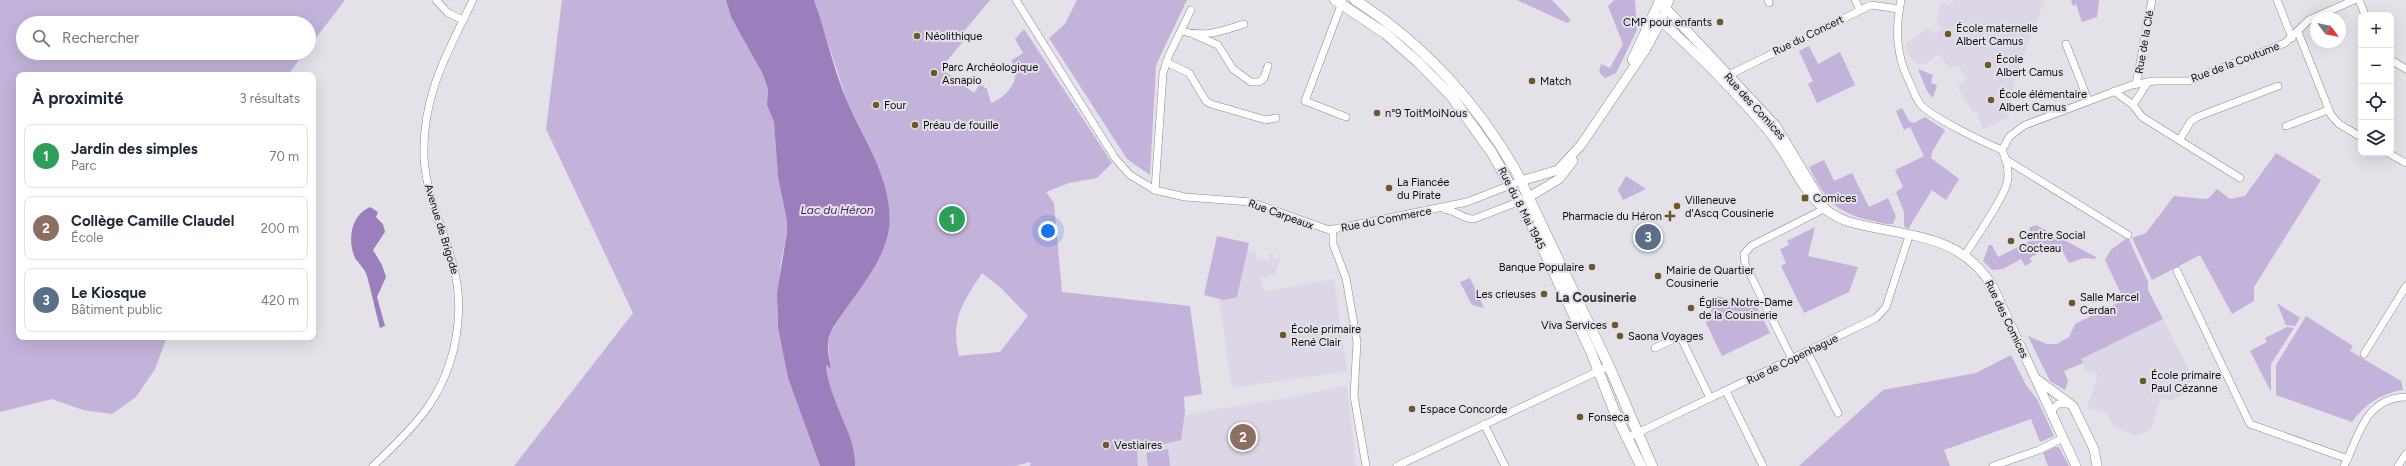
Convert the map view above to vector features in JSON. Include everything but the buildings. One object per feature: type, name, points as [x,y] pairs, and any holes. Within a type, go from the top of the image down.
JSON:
[{"type":"main road","name":"Rue du 8 Mai 1945","points":[[1355,0],[1411,42],[1452,82],[1489,129],[1609,366],[1639,432],[1652,466]]},
{"type":"main road","name":"Rue du 8 Mai 1945","points":[[1340,1],[1386,34],[1452,97],[1468,116],[1516,183]]},
{"type":"main road","name":"Rue du 8 Mai 1945","points":[[1524,199],[1627,438],[1641,466]]},
{"type":"street","points":[[436,0],[448,13],[463,20]]},
{"type":"street","name":"Avenue de Brigode","points":[[373,466],[413,425],[431,402],[445,374],[454,348],[459,311],[457,281],[428,186],[424,145],[427,113],[434,82],[473,0]]},
{"type":"street","name":"Rue Carpeaux","points":[[1016,0],[1115,158],[1130,175],[1155,190],[1185,197],[1251,202],[1325,229],[1333,230]]},
{"type":"street","points":[[1855,0],[1860,10]]},
{"type":"street","points":[[1901,0],[1897,32],[1900,61],[1921,104],[1977,139],[2002,150],[2005,159],[2008,174],[2006,188],[1965,255]]},
{"type":"street","name":"Rue de la Clé","points":[[2136,84],[2152,0]]},
{"type":"street","points":[[2277,0],[2295,35],[2328,110],[2335,120],[2358,135]]},
{"type":"street","name":"Rue de la Coutume","points":[[2002,150],[2010,136],[2025,125],[2088,100],[2136,84],[2148,82],[2189,81],[2285,43],[2317,15],[2354,0]]},
{"type":"street","points":[[2359,0],[2364,12]]},
{"type":"street","points":[[1340,1],[1305,101],[1346,117]]},
{"type":"street","points":[[1524,199],[1559,179],[1571,165],[1581,145],[1646,49],[1657,18],[1659,1]]},
{"type":"street","name":"Rue des Comices","points":[[1659,1],[1668,4],[1728,75],[1783,135],[1825,209]]},
{"type":"street","points":[[1657,18],[1668,4]]},
{"type":"street","name":"Rue du Concert","points":[[1720,80],[1871,4],[1899,9]]},
{"type":"street","points":[[1155,190],[1163,73],[1166,62],[1191,10]]},
{"type":"street","name":"Rue des Comices","points":[[1657,18],[1720,80],[1771,134],[1803,186],[1825,209],[1840,219],[1944,244],[1965,255],[1978,266],[1992,286],[2076,466]]},
{"type":"street","points":[[1195,35],[1218,32],[1244,24]]},
{"type":"street","points":[[1181,31],[1195,35],[1220,46],[1233,69],[1251,82],[1261,82],[1265,76],[1268,66]]},
{"type":"street","points":[[2066,44],[2088,100]]},
{"type":"street","points":[[1166,62],[1189,73],[1206,101],[1211,104],[1266,120],[1276,118]]},
{"type":"street","points":[[2394,62],[2406,69]]},
{"type":"street","points":[[2133,106],[2148,82]]},
{"type":"street","points":[[2180,139],[2191,121],[2196,117],[2278,86]]},
{"type":"street","points":[[2114,91],[2133,106],[2142,116],[2240,178]]},
{"type":"street","points":[[2286,126],[2328,110]]},
{"type":"street","points":[[1516,183],[1558,170],[1581,145]]},
{"type":"street","points":[[2393,156],[2406,163]]},
{"type":"street","points":[[2005,159],[2128,234]]},
{"type":"street","name":"Rue du Commerce","points":[[1333,230],[1467,202],[1516,183]]},
{"type":"street","name":"Rue du Commerce","points":[[1440,208],[1456,211],[1467,218],[1474,219],[1524,199]]},
{"type":"street","points":[[1792,359],[1745,264],[1744,254],[1751,246],[1825,209]]},
{"type":"street","points":[[1333,230],[1332,244],[1346,278],[1357,342],[1354,396],[1366,466]]},
{"type":"street","name":"Rue de Copenhague","points":[[1627,438],[1876,318],[1883,312],[1909,236]]},
{"type":"street","points":[[2177,271],[2250,424],[2348,459]]},
{"type":"street","points":[[2364,354],[2406,286]]},
{"type":"street","points":[[1655,348],[1680,336],[1710,398]]},
{"type":"street","points":[[1807,352],[1838,413]]},
{"type":"street","points":[[1396,466],[1609,366]]},
{"type":"street","name":"Rue des Comices","points":[[2034,376],[2073,406],[2094,450],[2095,463]]},
{"type":"street","points":[[1726,391],[1763,466]]},
{"type":"street","points":[[2344,466],[2359,428],[2369,415],[2386,402],[2406,397]]},
{"type":"street","points":[[2052,416],[2054,409],[2058,404],[2065,403],[2073,406]]},
{"type":"street","points":[[1484,424],[1505,466]]},
{"type":"street","points":[[1993,466],[2039,450],[2063,438]]},
{"type":"street","points":[[2398,466],[2406,454]]},
{"type":"shaded area","points":[[0,0],[345,0],[316,38],[316,16],[16,16],[16,60],[299,60],[290,72],[16,72],[16,340],[166,340],[155,369],[136,397],[112,414],[83,410],[52,399],[0,412]]},
{"type":"shaded area","points":[[562,0],[726,0],[731,17],[764,74],[768,89],[767,105],[774,122],[778,177],[787,221],[787,232],[781,262],[777,310],[778,328],[788,378],[820,466],[514,466],[633,313],[546,129]]},
{"type":"shaded area","points":[[814,0],[990,0],[961,35],[965,39],[941,68],[974,93],[980,84],[987,89],[991,103],[1001,98],[1012,85],[1016,75],[1016,69],[1012,67],[1012,60],[1023,53],[1015,39],[1024,29],[1112,163],[1097,178],[1069,183],[1046,192],[1054,203],[1062,292],[1190,306],[1202,394],[1184,397],[1185,412],[1181,440],[1137,451],[1138,466],[1030,466],[1030,462],[1015,466],[855,466],[854,451],[834,402],[827,380],[826,365],[831,369],[828,343],[830,333],[875,264],[885,245],[889,228],[885,190],[866,140],[847,101]],"holes":[[[982,273],[1001,288],[1028,316],[1000,352],[959,356],[956,332],[957,322],[969,293]]]},
{"type":"shaded area","points":[[1077,0],[1187,0],[1156,65],[1150,175],[1127,159],[1049,38],[1065,24]]},
{"type":"shaded area","points":[[1517,0],[1552,0],[1571,20],[1567,23]]},
{"type":"shaded area","points":[[1614,0],[1635,0],[1637,30],[1616,73],[1605,78],[1599,72],[1601,64],[1610,68],[1623,44],[1608,6]]},
{"type":"shaded area","name":"École Albert Camus","points":[[1956,0],[2045,0],[2016,75],[2008,118],[1983,129],[1975,110],[1973,112],[1958,88],[1959,85],[1967,79],[1958,65],[1949,69],[1940,54],[1923,65],[1914,62],[1906,49],[1906,43],[1928,29],[1931,34],[1941,28],[1937,23],[1940,2],[1949,4]]},
{"type":"shaded area","points":[[2071,0],[2099,0],[2097,17],[2082,22],[2076,4],[2073,6]]},
{"type":"shaded area","points":[[1809,46],[1818,64],[1840,52],[1855,85],[1817,103],[1808,84],[1813,81],[1799,51]]},
{"type":"shaded area","points":[[1918,69],[1933,75],[1931,83],[1937,85],[1933,98],[1927,91]]},
{"type":"shaded area","points":[[1902,108],[1909,121],[1914,123],[1925,117],[1945,130],[1932,152],[1931,158],[1959,179],[1946,200],[1932,190],[1908,229],[1904,226],[1904,212],[1896,192],[1903,187],[1895,170],[1924,156],[1910,127],[1904,130],[1896,111]]},
{"type":"shaded area","points":[[2276,153],[2321,180],[2254,287],[2254,301],[2232,314],[2200,255],[2152,280],[2132,238],[2146,233],[2174,196],[2204,199],[2209,198],[2217,189],[2230,199],[2245,196]]},
{"type":"shaded area","points":[[1824,160],[1834,181],[1852,173],[1869,207],[1888,198],[1896,216],[1893,224],[1857,217],[1847,213],[1832,202],[1825,195],[1809,167]]},
{"type":"shaded area","points":[[1626,176],[1646,189],[1623,200],[1618,190]]},
{"type":"shaded area","points":[[2036,225],[2096,257],[2095,259],[2084,258],[2069,263],[2062,250],[2052,245],[2030,258],[2032,262],[2025,266],[2021,259],[2003,269],[1992,270],[1983,261],[1989,245],[1992,245],[1998,257],[2034,239],[2029,228]]},
{"type":"shaded area","points":[[1815,227],[1808,256],[1858,267],[1849,292],[1804,313],[1781,266],[1786,263],[1780,249],[1789,245],[1787,241]]},
{"type":"shaded area","points":[[1217,236],[1249,243],[1237,297],[1224,300],[1204,295]]},
{"type":"shaded area","points":[[2128,237],[2148,282],[2148,290],[2163,319],[2081,359],[2083,363],[2064,371],[2068,381],[2065,390],[2050,381],[2028,336],[2047,344],[2057,344],[2069,337],[2075,324],[2124,300],[2105,260],[2111,250]]},
{"type":"shaded area","name":"École primaire René Clair","points":[[1247,250],[1256,252],[1255,259],[1269,261],[1270,253],[1274,254],[1272,259],[1280,257],[1276,273],[1260,279],[1265,291],[1334,279],[1347,371],[1232,388],[1219,299],[1237,297]]},
{"type":"shaded area","points":[[1470,278],[1484,308],[1472,305],[1460,282]]},
{"type":"shaded area","points":[[1717,296],[1757,307],[1770,333],[1722,356],[1706,323]]},
{"type":"shaded area","points":[[2277,303],[2300,318],[2295,326],[2286,325]]},
{"type":"shaded area","points":[[2306,316],[2353,346],[2350,351],[2401,381],[2403,390],[2380,397],[2362,410],[2352,422],[2276,395],[2276,365]]},
{"type":"shaded area","name":"École primaire Paul Cézanne","points":[[2163,319],[2192,376],[2186,393],[2171,401],[2161,398],[2151,429],[2136,436],[2114,427],[2107,414],[2087,408],[2098,375],[2086,371],[2081,359]]},
{"type":"shaded area","points":[[2287,327],[2294,328],[2271,364],[2271,392],[2250,351],[2267,342],[2265,338]]},
{"type":"shaded area","points":[[2011,355],[2026,385],[2037,399],[2054,436],[2040,442],[2031,419],[1944,450],[1950,466],[1799,466],[1883,390],[1976,373]]},
{"type":"shaded area","points":[[1347,385],[1356,466],[1139,466],[1131,423],[1292,397]]},
{"type":"shaded area","points":[[2055,447],[2059,447],[2069,466],[2048,466],[2043,453]]},
{"type":"shaded area","points":[[1168,449],[1170,466],[1148,466],[1146,453]]},
{"type":"water","name":"Lac du Héron","points":[[726,0],[814,0],[842,89],[876,162],[887,195],[889,228],[883,251],[871,273],[834,327],[828,342],[831,369],[826,365],[828,378],[852,442],[855,466],[820,466],[788,378],[778,328],[777,293],[787,232],[787,221],[778,177],[774,122],[767,105],[768,89],[763,74],[731,17]]},
{"type":"water","points":[[370,207],[378,212],[376,217],[383,224],[385,232],[373,250],[382,265],[386,277],[377,297],[385,326],[380,328],[366,273],[355,258],[351,244],[352,229],[355,222],[364,211]]},
{"type":"place","name":"CMP pour enfants","points":[[1720,22]]},
{"type":"place","name":"École maternelle Albert Camus","points":[[1948,34]]},
{"type":"place","name":"Néolithique","points":[[917,36]]},
{"type":"place","name":"École Albert Camus","points":[[1988,65]]},
{"type":"place","name":"Parc Archéologique Asnapio","points":[[934,73]]},
{"type":"place","name":"Match","points":[[1532,81]]},
{"type":"place","name":"École élémentaire Albert Camus","points":[[1991,100]]},
{"type":"place","name":"Four","points":[[876,105]]},
{"type":"place","name":"n°9 ToitMoiNous","points":[[1377,113]]},
{"type":"place","name":"Préau de fouille","points":[[915,125]]},
{"type":"place","name":"La Fiancée du Pirate","points":[[1389,188]]},
{"type":"place","name":"Comices","points":[[1805,198]]},
{"type":"place","name":"Villeneuve d'Ascq Cousinerie","points":[[1677,206]]},
{"type":"place","name":"Pharmacie du Héron","points":[[1670,216]]},
{"type":"place","name":"Jardin des simples","points":[[952,219]]},
{"type":"place","name":"Le Kiosque","points":[[1648,237]]},
{"type":"place","name":"Centre Social Cocteau","points":[[2011,241]]},
{"type":"place","name":"Banque Populaire","points":[[1592,267]]},
{"type":"place","name":"Mairie de Quartier Cousinerie","points":[[1658,276]]},
{"type":"place","name":"Les crieuses","points":[[1544,294]]},
{"type":"place","name":"Salle Marcel Cerdan","points":[[2072,303]]},
{"type":"place","name":"Église Notre-Dame de la Cousinerie","points":[[1691,308]]},
{"type":"place","name":"Viva Services","points":[[1615,325]]},
{"type":"place","name":"École primaire René Clair","points":[[1283,335]]},
{"type":"place","name":"Saona Voyages","points":[[1620,336]]},
{"type":"place","name":"École primaire Paul Cézanne","points":[[2143,381]]},
{"type":"place","name":"Espace Concorde","points":[[1412,409]]},
{"type":"place","name":"Fonseca","points":[[1580,417]]},
{"type":"place","name":"Collège Camille Claudel","points":[[1243,437]]},
{"type":"place","name":"Vestiaires","points":[[1106,445]]},
{"type":"district","name":"La Cousinerie","points":[[1596,297]]}]
